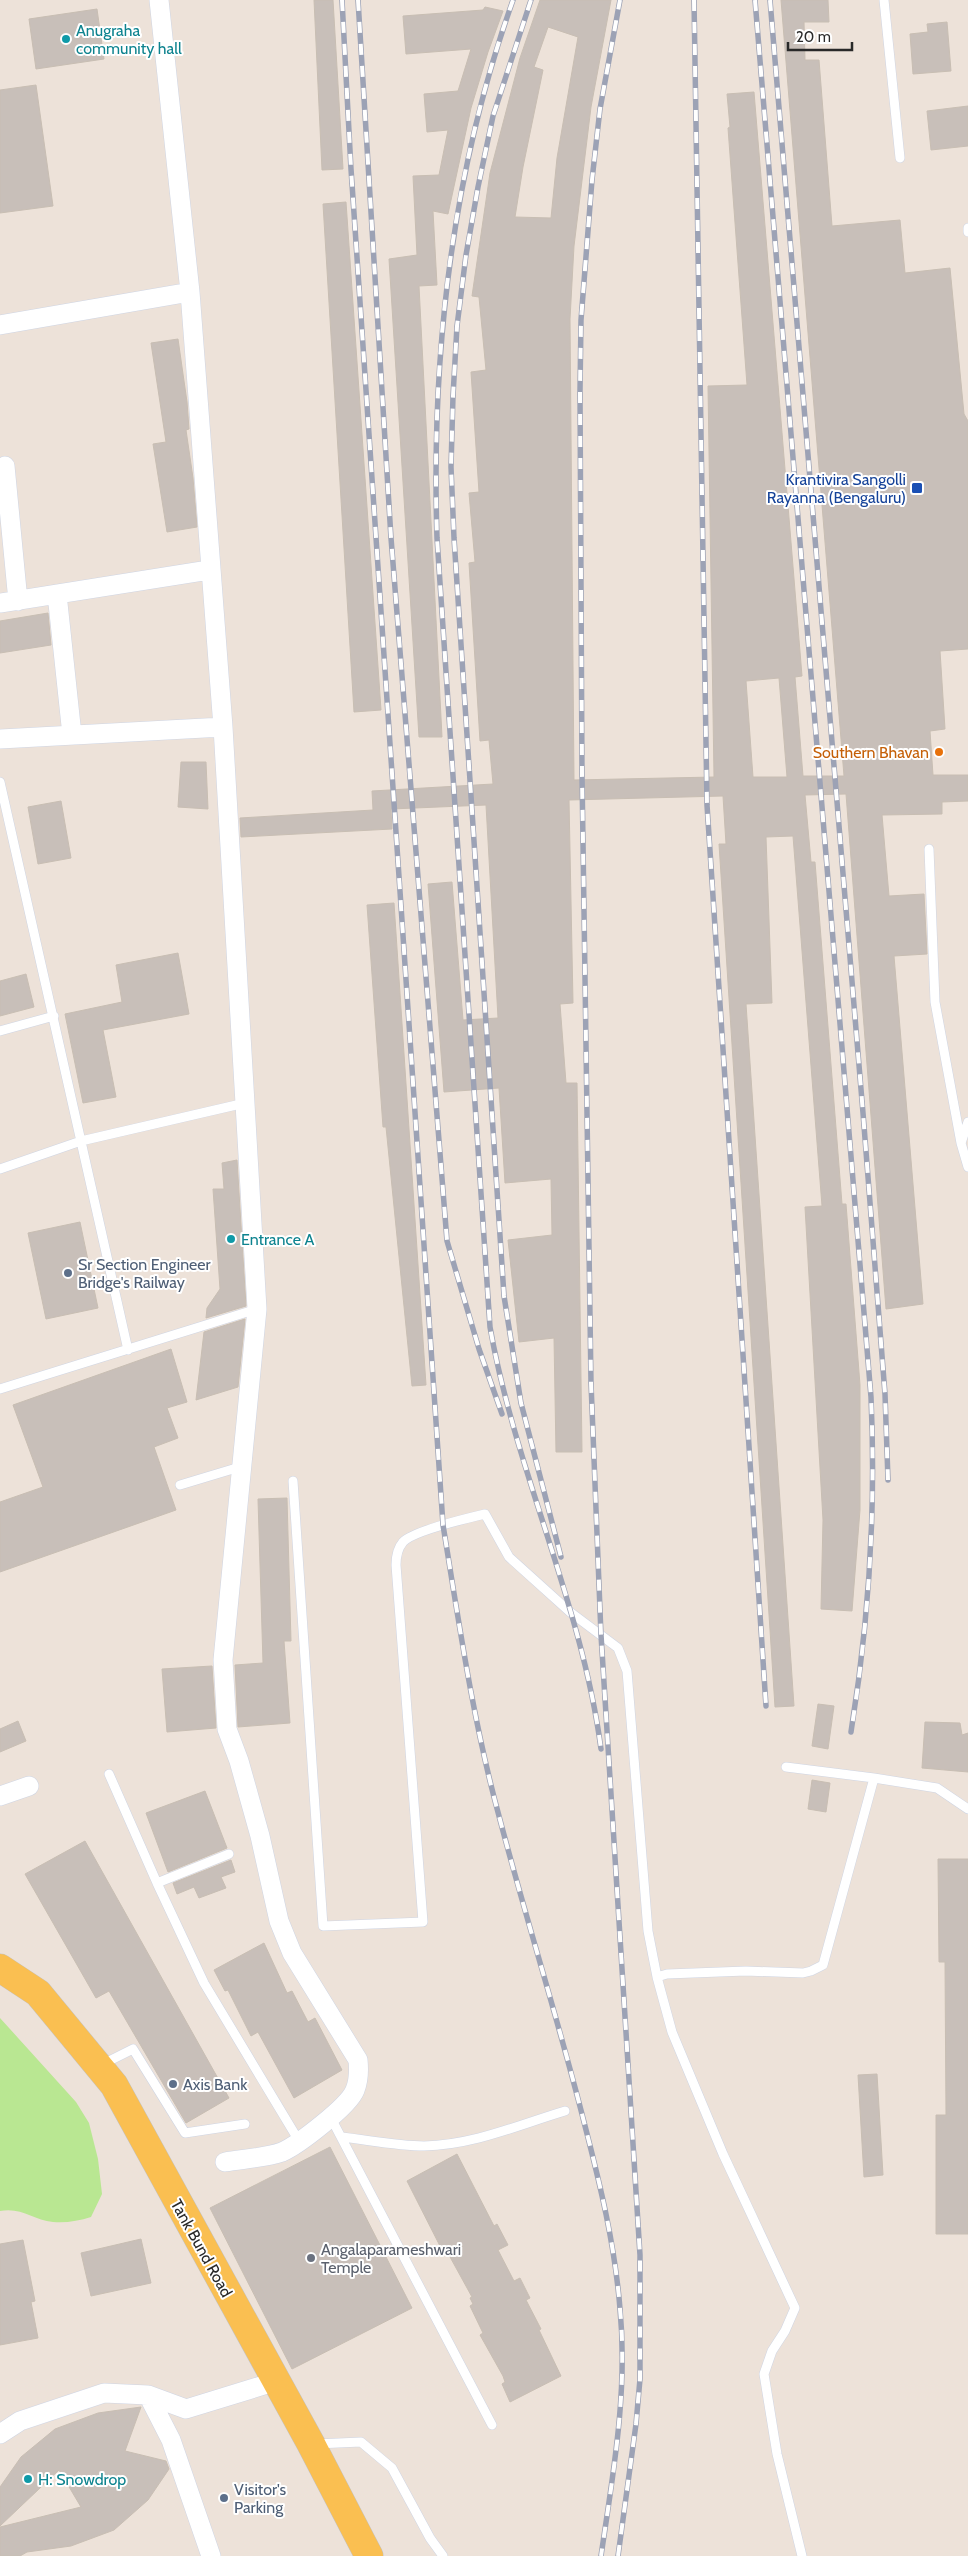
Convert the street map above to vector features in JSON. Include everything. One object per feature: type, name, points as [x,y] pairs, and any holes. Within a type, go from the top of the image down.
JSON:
[{"type":"main road","name":"Tank Bund Road","points":[[0,1968],[38,1993],[114,2085],[269,2371],[311,2444],[369,2556]]},
{"type":"main road","name":"Tank Bund Road","points":[[0,1980],[31,2001],[105,2092],[264,2385],[302,2450],[356,2556]]},
{"type":"street","points":[[159,0],[190,292],[209,570],[223,727],[257,1309],[223,1660],[227,1729],[239,1761],[258,1828],[279,1922],[292,1953],[358,2060],[359,2074],[355,2092],[331,2118],[281,2152],[225,2162]]},
{"type":"street","points":[[0,325],[190,292]]},
{"type":"street","points":[[6,466],[9,602],[209,570]]},
{"type":"street","points":[[57,594],[72,735]]},
{"type":"street","points":[[0,739],[223,727]]},
{"type":"street","points":[[0,1796],[29,1786]]},
{"type":"street","points":[[0,2434],[20,2421],[104,2393],[148,2395],[186,2409],[264,2385]]},
{"type":"street","points":[[148,2395],[171,2440],[211,2556]]},
{"type":"lane","points":[[884,0],[900,158]]},
{"type":"lane","points":[[0,782],[128,1350]]},
{"type":"lane","points":[[929,849],[936,1002],[961,1143],[968,1167]]},
{"type":"lane","points":[[0,1031],[54,1016]]},
{"type":"lane","points":[[0,1168],[81,1141],[245,1103]]},
{"type":"lane","points":[[961,1143],[968,1122]]},
{"type":"lane","points":[[0,1389],[257,1309]]},
{"type":"lane","points":[[180,1485],[243,1466]]},
{"type":"lane","points":[[293,1481],[323,1926],[422,1922],[396,1558],[403,1542],[411,1536],[485,1514],[509,1557],[570,1612],[613,1644],[626,1662],[648,1931],[657,1977],[679,2050],[723,2154],[793,2301],[793,2315],[772,2351],[764,2374],[777,2454],[802,2556]]},
{"type":"lane","points":[[786,1768],[874,1778],[937,1788],[968,1809]]},
{"type":"lane","points":[[110,1774],[157,1883],[204,1983],[299,2140]]},
{"type":"lane","points":[[657,1977],[667,1974],[746,1971],[803,1973],[812,1971],[823,1964],[874,1778]]},
{"type":"lane","points":[[157,1883],[229,1854]]},
{"type":"lane","points":[[98,2066],[133,2049],[185,2133],[245,2124]]},
{"type":"lane","points":[[341,2137],[424,2146],[471,2140],[505,2132],[565,2111]]},
{"type":"lane","points":[[331,2118],[492,2425]]},
{"type":"lane","points":[[311,2444],[361,2442],[392,2468],[430,2538],[443,2556]]},
{"type":"green space","points":[[0,2018],[76,2102],[89,2123],[98,2159],[102,2194],[91,2217],[82,2220],[53,2222],[21,2212],[0,2211]]},
{"type":"building","points":[[314,0],[333,0],[343,169],[322,170]]},
{"type":"building","points":[[540,0],[611,0],[591,107],[574,246],[570,319],[574,780],[714,777],[708,386],[747,385],[727,94],[754,92],[802,676],[795,677],[803,776],[844,776],[781,0],[828,0],[829,22],[804,22],[805,60],[819,60],[832,226],[900,220],[905,273],[950,268],[964,414],[968,421],[968,649],[940,651],[945,729],[930,731],[933,775],[968,775],[968,801],[942,802],[942,814],[882,815],[889,896],[924,894],[927,954],[894,956],[923,1304],[886,1309],[846,794],[805,795],[811,862],[815,862],[842,1204],[846,1204],[860,1385],[860,1510],[852,1611],[821,1609],[823,1520],[805,1207],[822,1206],[793,836],[766,837],[772,1003],[746,1004],[794,1706],[775,1707],[719,844],[726,844],[723,796],[569,800],[573,1003],[560,1004],[566,1083],[577,1083],[582,1452],[556,1452],[554,1338],[519,1342],[508,1240],[552,1235],[551,1179],[505,1183],[499,1088],[444,1092],[428,884],[452,882],[463,1020],[498,1018],[486,805],[391,809],[392,829],[241,837],[240,818],[373,810],[372,791],[493,784],[489,740],[480,741],[469,563],[475,562],[469,493],[479,492],[471,372],[486,370],[479,297],[472,296],[490,173],[520,58]],"holes":[[[548,27],[578,37],[557,158],[551,218],[515,217],[543,70],[534,67]],[[779,678],[787,777],[753,777],[746,681]]]},
{"type":"building","points":[[485,7],[503,11],[471,108],[448,214],[433,211],[437,285],[419,286],[442,737],[419,737],[389,259],[417,255],[413,176],[439,175],[448,130],[427,132],[424,94],[458,91],[471,49],[406,54],[403,16],[483,10]]},
{"type":"building","name":"Anugraha community hall","points":[[97,9],[104,59],[36,69],[29,19]]},
{"type":"building","points":[[947,22],[951,71],[913,74],[910,34],[928,32],[927,24]]},
{"type":"building","points":[[36,85],[53,206],[0,213],[0,90]]},
{"type":"building","points":[[968,106],[968,146],[931,150],[927,111]]},
{"type":"building","points":[[346,202],[381,710],[354,712],[323,204]]},
{"type":"building","points":[[178,339],[187,402],[189,429],[186,430],[193,478],[197,527],[167,532],[153,444],[166,442],[151,343]]},
{"type":"building","points":[[48,613],[51,645],[0,653],[0,621]]},
{"type":"building","points":[[181,762],[206,762],[208,809],[178,807]]},
{"type":"building","points":[[61,801],[71,858],[38,864],[28,807]]},
{"type":"building","points":[[394,903],[426,1385],[412,1386],[386,1127],[383,1127],[367,905]]},
{"type":"building","points":[[178,953],[189,1014],[103,1030],[116,1097],[83,1103],[65,1014],[122,1002],[116,965]]},
{"type":"building","points":[[26,974],[34,1007],[0,1016],[0,981]]},
{"type":"building","points":[[237,1160],[246,1306],[206,1318],[207,1308],[220,1289],[213,1189],[224,1189],[222,1163]]},
{"type":"building","points":[[80,1222],[98,1308],[46,1319],[28,1233]]},
{"type":"building","points":[[245,1319],[238,1387],[196,1400],[204,1332]]},
{"type":"building","points":[[171,1349],[187,1402],[167,1408],[178,1438],[154,1447],[176,1510],[0,1572],[0,1502],[43,1487],[13,1405]]},
{"type":"building","points":[[287,1498],[291,1641],[284,1641],[290,1723],[238,1727],[235,1665],[263,1663],[258,1499]]},
{"type":"building","points":[[212,1666],[216,1728],[167,1732],[162,1669]]},
{"type":"building","points":[[818,1704],[834,1706],[828,1749],[812,1746]]},
{"type":"building","points":[[18,1721],[26,1741],[0,1752],[0,1729]]},
{"type":"building","points":[[925,1722],[960,1723],[962,1735],[968,1733],[968,1772],[922,1768]]},
{"type":"building","points":[[812,1780],[830,1783],[826,1812],[808,1809]]},
{"type":"building","points":[[205,1791],[227,1848],[168,1872],[146,1813]]},
{"type":"building","points":[[85,1841],[229,2098],[186,2123],[109,1991],[96,1998],[25,1874]]},
{"type":"building","points":[[938,1859],[968,1859],[968,2234],[936,2234],[936,2115],[946,2115],[945,1962],[939,1962]]},
{"type":"building","points":[[231,1860],[235,1872],[221,1877],[226,1888],[199,1898],[194,1887],[177,1894],[173,1883]]},
{"type":"building","points":[[264,1943],[287,1993],[292,1991],[308,2022],[315,2018],[342,2070],[294,2098],[258,2032],[251,2036],[228,1990],[225,1991],[214,1970]]},
{"type":"building","points":[[877,2074],[883,2175],[864,2177],[858,2075]]},
{"type":"building","name":"Angalaparameshwari Temple","points":[[330,2147],[412,2308],[292,2369],[210,2208]]},
{"type":"building","points":[[457,2154],[494,2226],[497,2224],[508,2245],[498,2250],[514,2281],[520,2278],[530,2298],[526,2300],[561,2376],[510,2402],[502,2384],[505,2382],[503,2376],[480,2335],[483,2333],[470,2306],[473,2304],[470,2298],[472,2297],[444,2246],[441,2248],[407,2181]]},
{"type":"building","points":[[141,2239],[151,2283],[91,2296],[81,2253]]},
{"type":"building","points":[[23,2240],[35,2301],[31,2302],[38,2338],[0,2345],[0,2244]]},
{"type":"building","name":"H: Snowdrop","points":[[141,2407],[125,2451],[166,2461],[169,2469],[148,2500],[114,2530],[71,2546],[27,2552],[20,2556],[0,2556],[0,2527],[81,2507],[59,2470],[0,2526],[0,2487],[21,2457],[55,2429],[98,2413]]},
{"type":"railway","points":[[342,0],[351,169],[443,1525],[467,1672],[490,1780],[584,2122],[615,2262],[622,2340],[621,2402],[601,2556]]},
{"type":"railway","points":[[358,0],[391,538],[447,1241],[479,1349],[502,1414]]},
{"type":"railway","points":[[513,0],[474,132],[460,198],[450,265],[442,333],[438,401],[436,469],[437,538],[490,1327],[515,1433],[579,1642],[592,1695],[601,1749]]},
{"type":"railway","points":[[531,0],[493,116],[466,255],[457,326],[451,467],[454,538],[504,1296],[521,1403],[561,1557]]},
{"type":"railway","points":[[618,2556],[636,2424],[640,2379],[640,2255],[601,1635],[591,1383],[582,775],[580,391],[581,320],[592,180],[600,109],[620,0]]},
{"type":"railway","points":[[694,0],[707,805],[766,1706]]},
{"type":"railway","points":[[755,0],[871,1397],[873,1481],[870,1565],[867,1607],[851,1732]]},
{"type":"railway","points":[[770,0],[863,1113],[885,1394],[888,1480]]},
{"type":"place","name":"Anugraha community hall","points":[[66,39]]},
{"type":"place","name":"Krantivira Sangolli Rayanna (Bengaluru)","points":[[917,488]]},
{"type":"place","name":"Southern Bhavan","points":[[939,752]]},
{"type":"place","name":"Entrance A","points":[[231,1239]]},
{"type":"place","name":"Sr Section Engineer Bridge's Railway","points":[[68,1273]]},
{"type":"place","name":"Axis Bank","points":[[173,2084]]},
{"type":"place","name":"Angalaparameshwari Temple","points":[[311,2258]]},
{"type":"place","name":"H: Snowdrop","points":[[28,2479]]},
{"type":"place","name":"Visitor's Parking","points":[[224,2498]]}]
